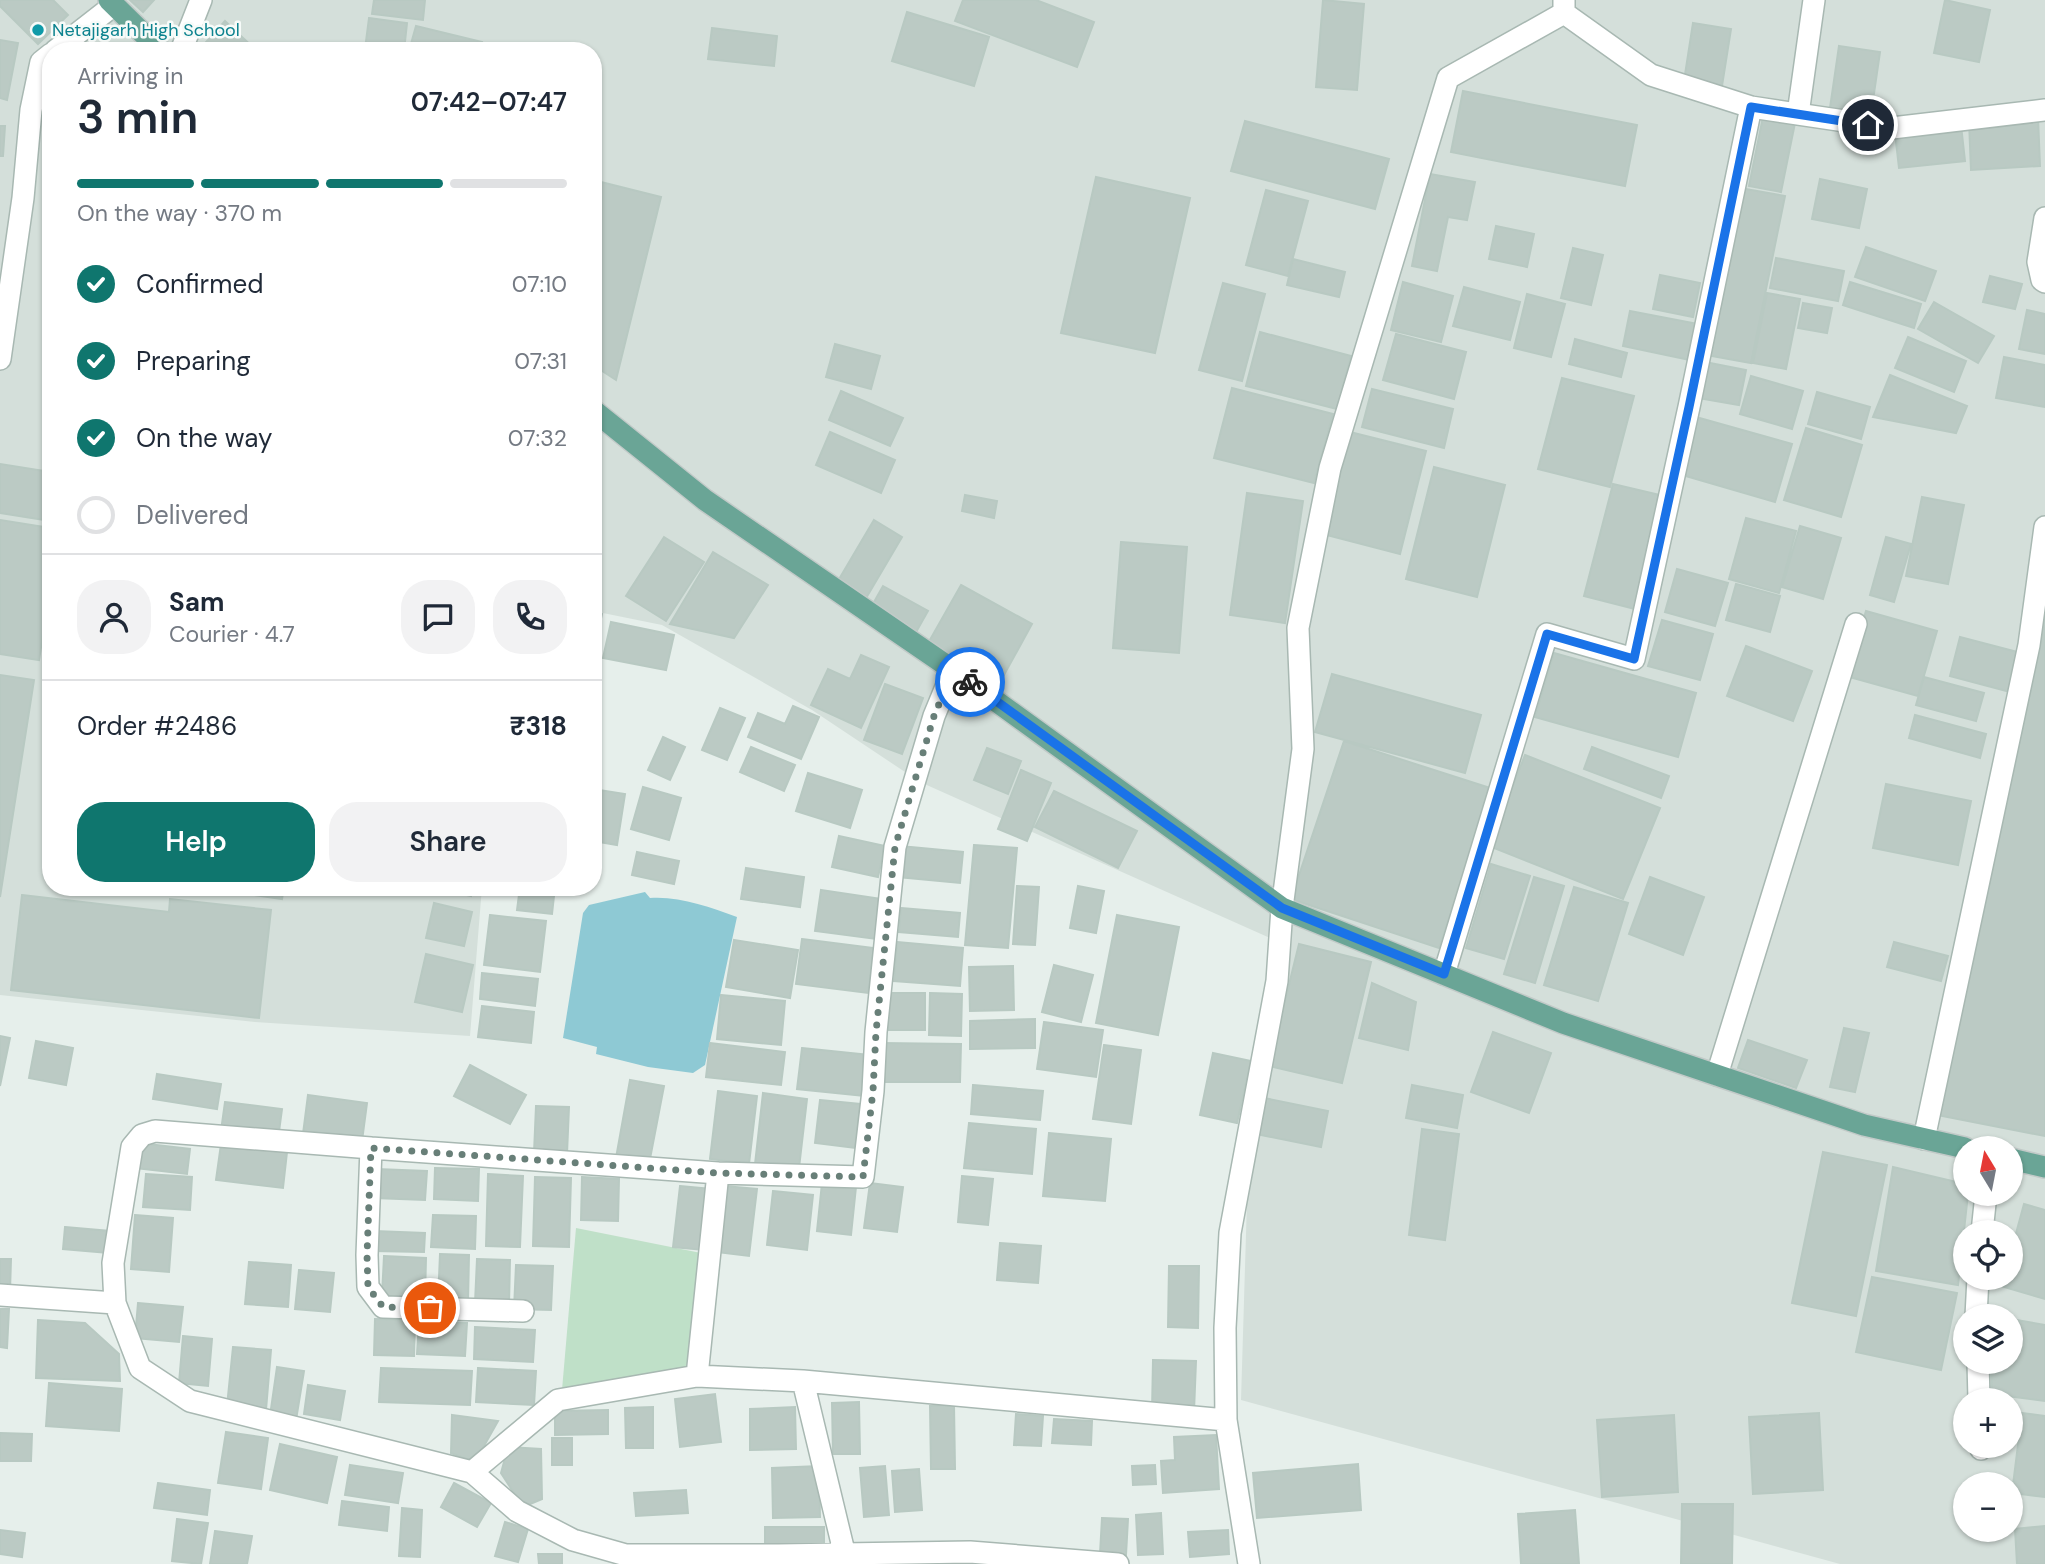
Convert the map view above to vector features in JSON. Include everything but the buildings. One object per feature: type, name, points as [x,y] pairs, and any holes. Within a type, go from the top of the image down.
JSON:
[{"type":"main road","points":[[112,3],[151,42]]},
{"type":"main road","points":[[602,417],[705,500],[953,670],[1282,908],[1563,1023],[1864,1125],[1953,1146]]},
{"type":"main road","points":[[2023,1162],[2045,1167]]},
{"type":"street","points":[[185,42],[201,0]]},
{"type":"street","points":[[1798,114],[1814,0]]},
{"type":"street","points":[[66,42],[112,3]]},
{"type":"street","points":[[1249,1564],[1226,1420],[1225,1328],[1230,1233],[1277,981],[1282,908],[1303,749],[1298,628],[1327,481],[1448,78],[1564,6],[1651,75],[1751,107],[1892,128],[2045,110]]},
{"type":"street","points":[[0,359],[23,198],[31,110],[42,61]]},
{"type":"street","points":[[1444,974],[1547,634],[1634,659],[1751,107]]},
{"type":"street","points":[[2045,218],[2038,262],[2042,281],[2045,282]]},
{"type":"street","points":[[1924,1139],[2029,645],[2045,527]]},
{"type":"street","points":[[1717,1075],[1856,624]]},
{"type":"street","points":[[953,670],[934,716],[895,847],[863,1177],[718,1173],[155,1131],[142,1135],[132,1147],[113,1263],[115,1303],[140,1368],[190,1401],[472,1472],[517,1511],[573,1541],[642,1560],[846,1559],[970,1552],[1118,1564]]},
{"type":"street","points":[[371,1148],[368,1287],[383,1307],[523,1311]]},
{"type":"street","points":[[697,1376],[718,1173]]},
{"type":"street","points":[[0,1295],[115,1303]]},
{"type":"street","points":[[472,1472],[558,1400],[697,1376],[803,1381],[1226,1420]]},
{"type":"street","points":[[803,1381],[846,1559]]},
{"type":"shaded area","points":[[0,0],[2045,0],[2045,1564],[1840,1564],[1241,1400],[1248,1168],[1270,938],[920,782],[812,710],[662,625],[602,613],[602,42],[42,42],[42,896],[481,896],[470,1036],[255,1022],[0,995]]},
{"type":"green space","points":[[576,1228],[706,1254],[694,1372],[562,1390]]},
{"type":"water","points":[[645,892],[650,898],[683,900],[737,917],[705,1065],[693,1073],[648,1067],[596,1054],[597,1047],[563,1038],[583,913],[589,905]]},
{"type":"way so far","points":[[430,1308],[383,1307],[368,1287],[371,1148],[718,1173],[863,1177],[895,847],[934,716],[953,670],[970,682]]},
{"type":"place","name":"Netajigarh High School","points":[[38,30]]},
{"type":"route","points":[[970,682],[1282,908],[1444,974],[1547,634],[1634,659],[1751,107],[1868,125]]}]
